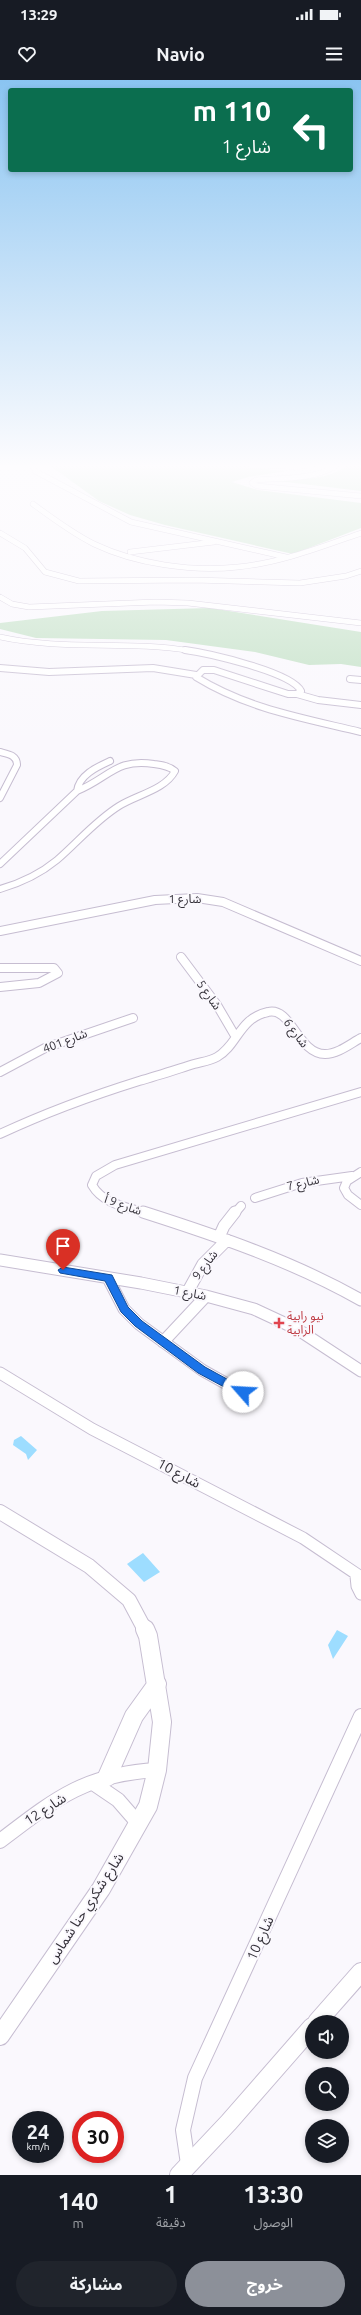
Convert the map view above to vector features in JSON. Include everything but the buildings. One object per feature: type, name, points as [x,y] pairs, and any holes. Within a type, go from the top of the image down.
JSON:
[{"type":"street","points":[[36,561],[45,572],[79,581],[194,580],[300,583],[340,577],[361,570]]},
{"type":"street","points":[[163,561],[202,568],[237,568],[274,561]]},
{"type":"street","points":[[0,597],[12,604],[29,607],[156,602],[188,603],[361,623]]},
{"type":"street","points":[[0,637],[43,643],[145,646],[202,651],[231,658],[264,669],[298,686],[300,691],[297,694]]},
{"type":"street","points":[[0,668],[49,672],[153,668],[196,675],[203,670],[214,670],[288,694],[297,694],[318,700],[361,705]]},
{"type":"street","points":[[196,675],[199,680],[263,709],[361,732]]},
{"type":"street","points":[[350,679],[361,680]]},
{"type":"street","points":[[0,752],[12,755],[17,761],[17,765],[0,798]]},
{"type":"street","points":[[77,791],[77,786],[85,777],[110,761]]},
{"type":"street","points":[[0,864],[77,791],[91,786],[114,769],[130,761],[150,763],[175,771],[168,781],[114,808],[84,832],[58,859],[41,872],[0,889]]},
{"type":"street","name":"شارع 1","points":[[0,931],[155,900],[179,896],[200,897],[223,902],[361,961]]},
{"type":"street","name":"شارع 5","points":[[181,957],[217,1005],[224,1020],[234,1034]]},
{"type":"street","points":[[0,968],[54,968],[58,973],[52,980],[44,983],[0,987]]},
{"type":"street","name":"شارع 6","points":[[234,1034],[259,1014],[269,1012],[284,1017],[305,1048],[316,1054],[331,1053],[361,1038]]},
{"type":"street","name":"شارع 401","points":[[0,1072],[45,1048],[133,1018]]},
{"type":"street","points":[[0,1134],[28,1121],[104,1092],[208,1061],[225,1051],[234,1034]]},
{"type":"street","name":"شارع 9 أ","points":[[361,1092],[115,1165],[101,1172],[92,1182],[92,1188],[98,1195],[110,1202],[262,1252],[315,1274],[361,1300]]},
{"type":"street","points":[[357,1174],[347,1181],[344,1188],[348,1195],[361,1205]]},
{"type":"street","name":"شارع 7","points":[[255,1198],[302,1183],[357,1174]]},
{"type":"street","points":[[223,1239],[224,1226],[241,1206]]},
{"type":"street","name":"شارع 9","points":[[187,1293],[193,1279],[223,1239]]},
{"type":"street","name":"شارع 1","points":[[1,1259],[206,1296],[254,1309],[277,1318],[297,1329],[361,1371]]},
{"type":"street","points":[[108,1278],[124,1309],[139,1324],[212,1377],[243,1392]]},
{"type":"street","points":[[163,1342],[206,1296]]},
{"type":"street","name":"شارع 10","points":[[0,1373],[69,1417],[246,1507],[319,1547],[342,1562],[358,1576],[357,1586],[361,1594]]},
{"type":"street","name":"شارع شكري حنا شماس","points":[[0,1512],[52,1542],[88,1566],[129,1600],[148,1636],[162,1722],[157,1770],[148,1806],[101,1889],[0,2036]]},
{"type":"street","points":[[138,1823],[125,1804],[107,1790],[100,1780],[144,1696],[156,1684]]},
{"type":"street","name":"شارع 10","points":[[183,2170],[181,2131],[194,2078],[361,1716]]},
{"type":"street","name":"شارع 12","points":[[0,1841],[63,1796],[100,1780],[128,1772],[157,1770]]},
{"type":"street","points":[[323,2015],[361,1972]]},
{"type":"street","points":[[183,2170],[229,2122],[305,2035]]},
{"type":"green space","points":[[210,608],[361,632],[361,667],[341,664],[309,665],[255,652],[166,640],[36,638],[0,629],[0,623],[102,611]]},
{"type":"water","points":[[21,1436],[37,1450],[28,1460],[26,1454],[13,1445],[14,1440]]},
{"type":"water","points":[[143,1553],[160,1572],[144,1582],[127,1564]]},
{"type":"water","points":[[337,1630],[348,1636],[333,1659],[328,1645]]},
{"type":"place","name":"نيو رابية الرابية","points":[[279,1323]]},
{"type":"route","points":[[63,1270],[108,1278],[124,1309],[139,1324],[202,1370],[218,1380],[243,1392]]}]
